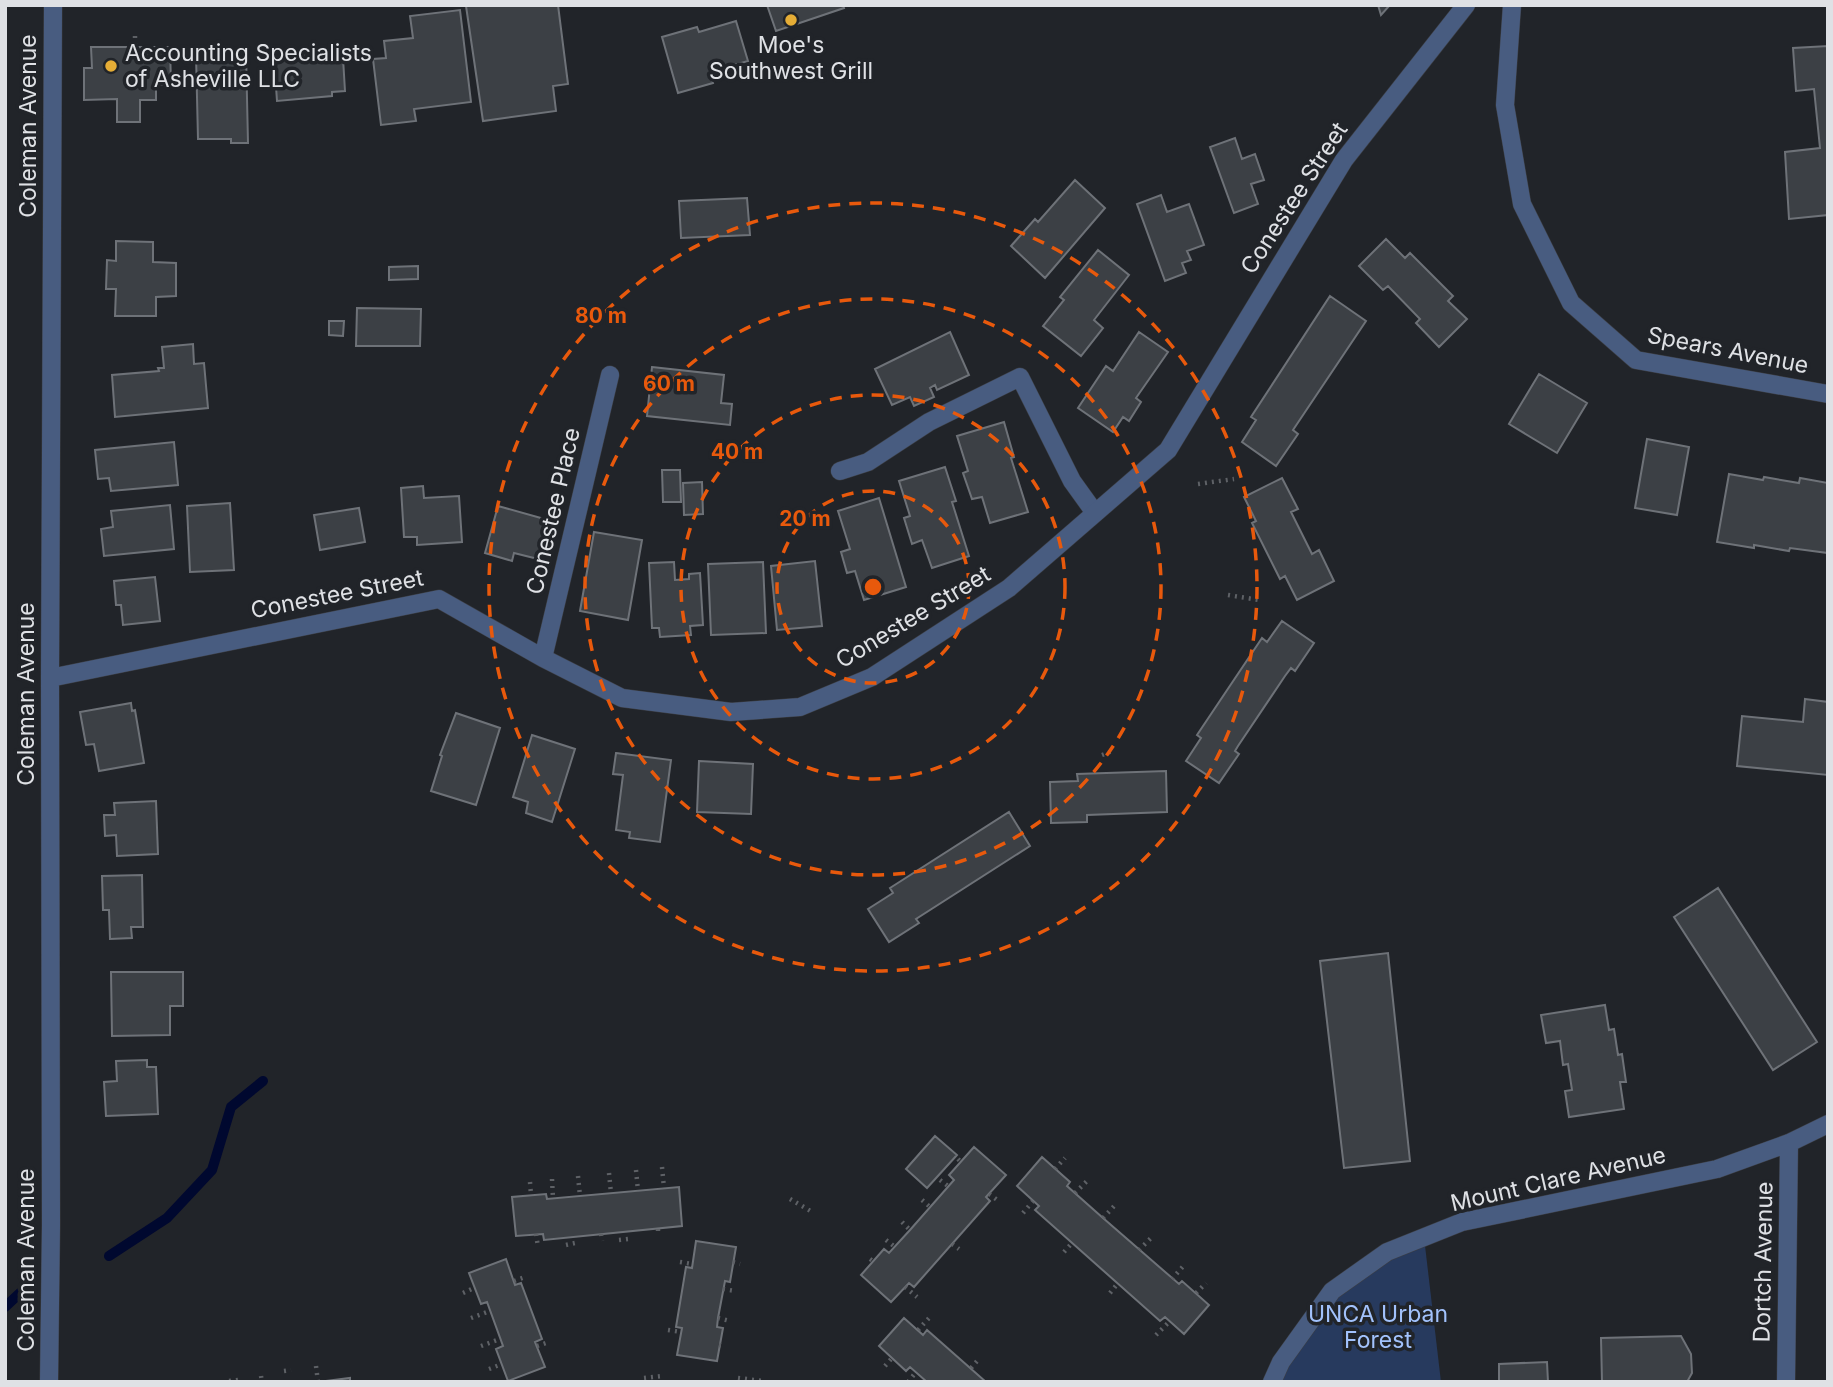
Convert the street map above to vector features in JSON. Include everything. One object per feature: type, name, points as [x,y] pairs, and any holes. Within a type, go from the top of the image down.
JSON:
[{"type":"street","name":"Coleman Avenue","points":[[49,1382],[53,5]]},
{"type":"street","name":"Conestee Street","points":[[50,678],[439,598],[543,658],[622,698],[731,712],[800,707],[872,677],[1009,588],[1168,450],[1344,160],[1466,5]]},
{"type":"street","name":"Spears Avenue","points":[[1512,5],[1505,105],[1522,204],[1571,303],[1636,360],[1828,394]]},
{"type":"street","name":"Conestee Place","points":[[543,658],[610,375]]},
{"type":"street","points":[[840,471],[868,462],[929,422],[1020,377],[1072,481],[1095,513]]},
{"type":"street","name":"Mount Clare Avenue","points":[[1272,1382],[1280,1362],[1332,1291],[1387,1252],[1462,1222],[1717,1169],[1789,1143],[1828,1124]]},
{"type":"street","name":"Dortch Avenue","points":[[1786,1382],[1789,1143]]},
{"type":"path","points":[[135,36],[135,47]]},
{"type":"path","points":[[1198,484],[1234,480]]},
{"type":"path","points":[[1228,595],[1259,600]]},
{"type":"path","points":[[1102,755],[1115,750]]},
{"type":"path","points":[[1055,1169],[1065,1158]]},
{"type":"path","points":[[662,1167],[664,1188]]},
{"type":"path","points":[[636,1170],[638,1191]]},
{"type":"path","points":[[609,1173],[611,1194]]},
{"type":"path","points":[[578,1176],[580,1196]]},
{"type":"path","points":[[552,1179],[553,1199]]},
{"type":"path","points":[[1075,1193],[1088,1179]]},
{"type":"path","points":[[940,1180],[948,1186]]},
{"type":"path","points":[[530,1182],[531,1195]]},
{"type":"path","points":[[989,1194],[1000,1202]]},
{"type":"path","points":[[790,1199],[814,1213]]},
{"type":"path","points":[[922,1200],[930,1207]]},
{"type":"path","points":[[1023,1213],[1033,1201]]},
{"type":"path","points":[[1103,1218],[1117,1203]]},
{"type":"path","points":[[902,1222],[910,1230]]},
{"type":"path","points":[[658,1229],[659,1236]]},
{"type":"path","points":[[536,1234],[538,1247]]},
{"type":"path","points":[[601,1234],[602,1241]]},
{"type":"path","points":[[1139,1250],[1153,1236]]},
{"type":"path","points":[[619,1240],[628,1239]]},
{"type":"path","points":[[887,1240],[895,1247]]},
{"type":"path","points":[[1064,1251],[1072,1243]]},
{"type":"path","points":[[566,1245],[575,1244]]},
{"type":"path","points":[[952,1244],[959,1249]]},
{"type":"path","points":[[680,1262],[692,1264]]},
{"type":"path","points":[[733,1262],[740,1264]]},
{"type":"path","points":[[1172,1279],[1185,1264]]},
{"type":"path","points":[[514,1281],[525,1277]]},
{"type":"path","points":[[1110,1293],[1118,1283]]},
{"type":"path","points":[[1196,1293],[1206,1283]]},
{"type":"path","points":[[905,1287],[917,1297]]},
{"type":"path","points":[[463,1293],[474,1288]]},
{"type":"path","points":[[723,1289],[735,1291]]},
{"type":"path","points":[[471,1318],[490,1311]]},
{"type":"path","points":[[718,1318],[730,1321]]},
{"type":"path","points":[[918,1330],[929,1318]]},
{"type":"path","points":[[1156,1335],[1170,1321]]},
{"type":"path","points":[[668,1330],[681,1332]]},
{"type":"path","points":[[481,1346],[500,1339]]},
{"type":"path","points":[[537,1346],[549,1342]]},
{"type":"path","points":[[885,1366],[892,1358]]},
{"type":"path","points":[[971,1368],[976,1361]]},
{"type":"path","points":[[489,1369],[502,1364]]},
{"type":"path","points":[[316,1366],[318,1382]]},
{"type":"path","points":[[284,1371],[291,1370]]},
{"type":"path","points":[[908,1382],[916,1372]]},
{"type":"path","points":[[644,1378],[663,1376]]},
{"type":"path","points":[[738,1377],[763,1381]]},
{"type":"path","points":[[229,1381],[238,1380]]},
{"type":"green space","name":"UNCA Urban Forest","points":[[1424,1237],[1441,1382],[1271,1382],[1332,1291]]},
{"type":"building","points":[[558,5],[568,84],[553,86],[556,111],[483,121],[466,6]]},
{"type":"building","name":"Moe's Southwest Grill","points":[[767,5],[843,5],[844,8],[776,31]]},
{"type":"building","points":[[1378,5],[1390,5],[1381,15]]},
{"type":"building","points":[[460,10],[471,102],[414,109],[416,121],[381,125],[373,59],[386,58],[384,41],[413,38],[410,16]]},
{"type":"building","points":[[736,21],[748,61],[710,72],[713,83],[678,93],[662,37],[697,27],[699,32]]},
{"type":"building","points":[[1828,46],[1828,215],[1789,219],[1785,152],[1820,148],[1814,89],[1796,91],[1793,48]]},
{"type":"building","points":[[91,47],[170,47],[171,84],[156,85],[156,100],[140,100],[140,122],[117,122],[117,99],[84,100],[84,68],[92,68]]},
{"type":"building","points":[[246,53],[248,143],[231,143],[231,139],[198,139],[196,55]]},
{"type":"building","points":[[328,54],[329,59],[343,58],[345,91],[332,92],[332,96],[277,101],[274,58]]},
{"type":"building","points":[[1235,138],[1242,159],[1255,154],[1264,180],[1251,184],[1258,204],[1234,213],[1210,147]]},
{"type":"building","points":[[1075,180],[1105,208],[1045,278],[1011,246],[1035,219],[1038,222]]},
{"type":"building","points":[[1161,195],[1167,212],[1189,204],[1204,245],[1187,251],[1191,260],[1182,263],[1186,273],[1165,281],[1137,204]]},
{"type":"building","points":[[747,198],[750,235],[681,238],[679,201]]},
{"type":"building","points":[[1386,239],[1405,258],[1410,253],[1453,296],[1448,301],[1467,319],[1439,347],[1416,323],[1420,319],[1388,286],[1383,290],[1359,266]]},
{"type":"building","points":[[116,241],[153,242],[153,262],[176,263],[176,296],[156,297],[156,316],[115,316],[116,289],[106,289],[107,260],[116,261]]},
{"type":"building","points":[[1098,250],[1129,275],[1094,320],[1103,328],[1081,356],[1043,326],[1064,300],[1060,297]]},
{"type":"building","points":[[418,266],[418,279],[389,280],[389,267]]},
{"type":"building","points":[[1330,296],[1366,321],[1293,430],[1298,434],[1276,466],[1242,442],[1256,420],[1251,417]]},
{"type":"building","points":[[357,308],[421,309],[420,346],[356,346]]},
{"type":"building","points":[[329,321],[344,321],[343,336],[329,335]]},
{"type":"building","points":[[950,332],[969,375],[937,390],[935,385],[930,388],[934,397],[914,406],[910,397],[892,405],[875,369]]},
{"type":"building","points":[[1139,332],[1168,352],[1136,398],[1141,402],[1129,421],[1123,417],[1113,432],[1078,408],[1106,366],[1113,371]]},
{"type":"building","points":[[193,344],[194,364],[204,363],[208,408],[115,417],[112,375],[159,371],[158,368],[164,368],[162,347]]},
{"type":"building","points":[[652,367],[724,375],[721,403],[732,404],[730,425],[647,416]]},
{"type":"building","points":[[1539,374],[1587,403],[1557,453],[1509,424]]},
{"type":"building","points":[[1004,422],[1014,457],[1011,458],[1028,512],[990,523],[982,497],[972,499],[963,473],[968,471],[957,436]]},
{"type":"building","points":[[1647,439],[1689,447],[1677,515],[1635,508]]},
{"type":"building","points":[[174,442],[178,485],[111,491],[109,478],[98,479],[95,450]]},
{"type":"building","points":[[945,467],[956,501],[952,502],[969,556],[932,568],[922,540],[912,544],[904,518],[910,516],[899,481]]},
{"type":"building","points":[[662,470],[680,470],[681,502],[663,502]]},
{"type":"building","points":[[1729,474],[1763,480],[1764,477],[1799,483],[1800,478],[1828,483],[1828,553],[1790,548],[1789,551],[1754,545],[1754,548],[1717,542]]},
{"type":"building","points":[[1282,478],[1298,509],[1291,512],[1312,554],[1319,550],[1334,581],[1297,600],[1285,576],[1280,579],[1252,523],[1256,521],[1244,497]]},
{"type":"building","points":[[702,482],[703,514],[684,515],[683,483]]},
{"type":"building","points":[[423,486],[424,498],[459,496],[462,542],[417,545],[417,537],[404,537],[401,488]]},
{"type":"building","points":[[879,498],[906,587],[864,600],[855,571],[847,573],[841,552],[850,549],[838,511]]},
{"type":"building","points":[[230,503],[234,570],[190,572],[187,506]]},
{"type":"building","points":[[170,505],[174,549],[104,556],[101,529],[113,527],[111,511]]},
{"type":"building","points":[[498,506],[548,520],[538,559],[514,553],[512,561],[485,553]]},
{"type":"building","points":[[359,508],[365,542],[320,550],[314,515]]},
{"type":"building","points":[[594,532],[642,540],[628,620],[580,611]]},
{"type":"building","points":[[815,561],[822,626],[777,630],[771,566]]},
{"type":"building","points":[[674,562],[675,580],[689,579],[689,574],[700,573],[703,625],[690,626],[691,635],[660,637],[659,628],[652,628],[649,563]]},
{"type":"building","points":[[763,562],[766,633],[711,635],[708,564]]},
{"type":"building","points":[[155,577],[160,621],[123,625],[121,605],[116,605],[114,581]]},
{"type":"building","points":[[1282,621],[1314,643],[1295,671],[1291,668],[1285,676],[1238,746],[1235,751],[1239,754],[1219,783],[1186,761],[1201,738],[1197,735],[1262,638],[1267,642]]},
{"type":"building","points":[[1805,699],[1828,702],[1828,775],[1737,766],[1742,716],[1803,722]]},
{"type":"building","points":[[131,703],[132,711],[135,710],[144,763],[99,771],[94,744],[86,745],[80,712]]},
{"type":"building","points":[[456,713],[500,728],[476,805],[431,791],[442,756],[440,755]]},
{"type":"building","points":[[532,735],[575,749],[552,822],[526,813],[528,802],[513,797]]},
{"type":"building","points":[[616,753],[671,760],[660,842],[629,838],[630,832],[616,830],[623,775],[613,774]]},
{"type":"building","points":[[699,761],[753,764],[751,814],[697,812]]},
{"type":"building","points":[[1166,771],[1167,812],[1087,815],[1087,822],[1051,823],[1050,782],[1078,781],[1077,774]]},
{"type":"building","points":[[156,801],[158,854],[117,856],[116,835],[105,836],[104,815],[115,815],[114,803]]},
{"type":"building","points":[[1009,812],[1030,846],[916,919],[919,923],[889,942],[868,909],[893,893],[890,888]]},
{"type":"building","points":[[142,875],[143,927],[131,927],[132,938],[110,939],[109,910],[103,910],[102,876]]},
{"type":"building","points":[[1718,888],[1817,1042],[1773,1070],[1674,917]]},
{"type":"building","points":[[1388,953],[1410,1161],[1344,1168],[1320,961]]},
{"type":"building","points":[[111,972],[183,972],[183,1006],[170,1006],[170,1035],[112,1036]]},
{"type":"building","points":[[1605,1005],[1609,1030],[1614,1029],[1618,1055],[1622,1054],[1626,1082],[1620,1082],[1624,1109],[1569,1117],[1565,1091],[1572,1090],[1568,1064],[1563,1065],[1560,1041],[1546,1043],[1541,1015]]},
{"type":"building","points":[[147,1060],[147,1067],[156,1067],[158,1114],[106,1116],[104,1082],[117,1081],[116,1061]]},
{"type":"building","points":[[935,1136],[957,1155],[927,1188],[906,1169]]},
{"type":"building","points":[[974,1147],[1006,1175],[986,1197],[990,1201],[914,1287],[909,1283],[891,1302],[861,1275],[884,1249],[889,1253],[910,1230],[954,1180],[949,1175]]},
{"type":"building","points":[[1042,1157],[1070,1182],[1067,1186],[1103,1218],[1179,1284],[1182,1281],[1209,1305],[1184,1334],[1165,1317],[1160,1321],[1035,1210],[1039,1206],[1017,1186]]},
{"type":"building","points":[[679,1187],[682,1226],[544,1240],[543,1234],[516,1236],[512,1197],[546,1194],[547,1199]]},
{"type":"building","points":[[696,1241],[736,1247],[730,1282],[725,1281],[718,1318],[717,1327],[723,1328],[717,1361],[677,1355],[682,1328],[676,1327],[686,1267],[692,1268]]},
{"type":"building","points":[[506,1259],[515,1285],[521,1283],[542,1339],[535,1342],[545,1367],[508,1381],[496,1349],[503,1346],[487,1302],[481,1304],[469,1273]]},
{"type":"building","points":[[904,1318],[923,1335],[927,1330],[986,1382],[927,1382],[910,1367],[906,1371],[879,1346]]},
{"type":"building","points":[[1681,1336],[1691,1354],[1692,1373],[1687,1382],[1602,1382],[1601,1338]]},
{"type":"building","points":[[1547,1362],[1548,1382],[1499,1382],[1499,1364]]},
{"type":"building","points":[[350,1378],[350,1382],[318,1382]]},
{"type":"waterway","points":[[109,1256],[167,1218],[212,1170],[231,1107],[263,1081]]},
{"type":"waterway","points":[[5,1307],[20,1293]]},
{"type":"place","name":"Moe's Southwest Grill","points":[[791,20]]},
{"type":"place","name":"Accounting Specialists of Asheville LLC","points":[[111,66]]}]
